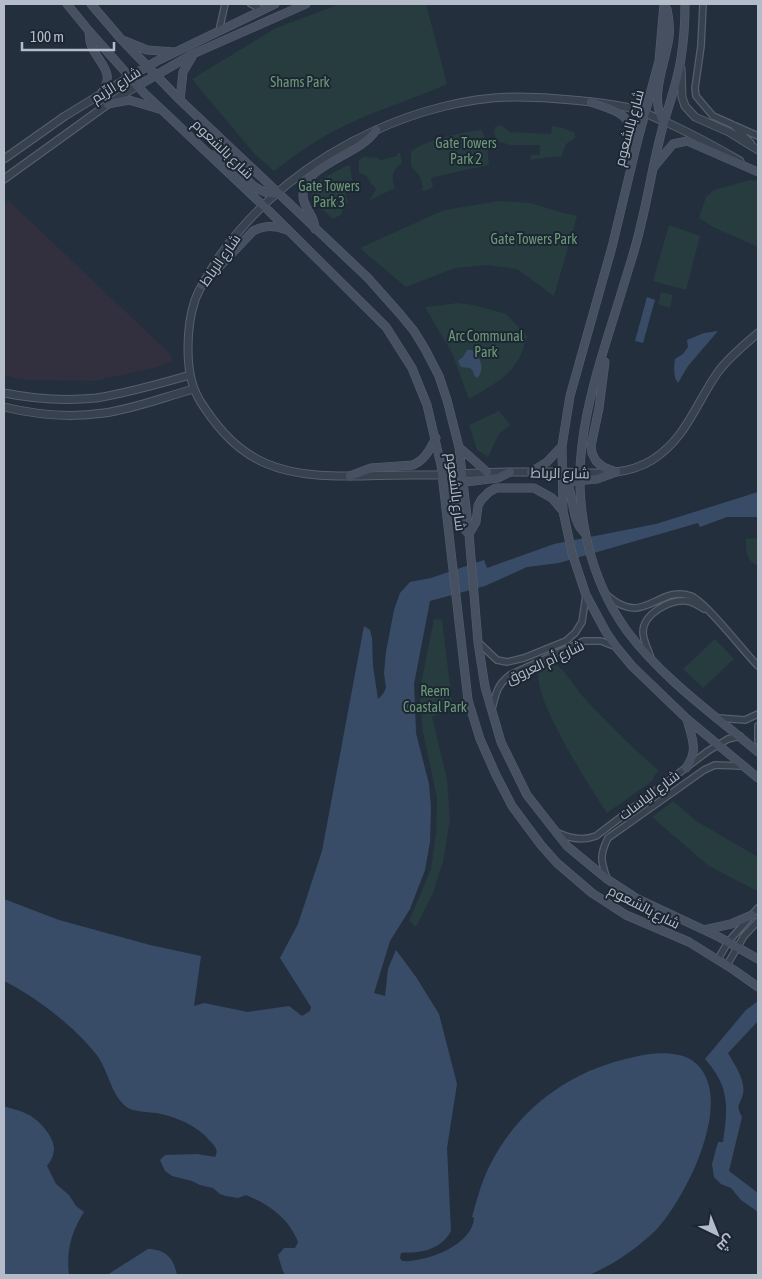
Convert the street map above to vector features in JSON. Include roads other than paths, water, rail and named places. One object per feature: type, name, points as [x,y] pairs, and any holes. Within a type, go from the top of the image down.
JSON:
[{"type":"main road","name":"شارع بالشعوم","points":[[68,4],[137,86],[212,155],[386,327],[412,368],[421,387],[436,438],[468,700],[480,739],[512,806],[540,844],[577,882],[604,902],[626,915],[689,942],[718,959],[758,987]]},
{"type":"main road","name":"شارع بالشعوم","points":[[91,4],[121,39],[180,100],[368,278],[414,331],[438,376],[459,447],[470,534],[478,642],[485,687],[501,742],[527,795],[572,850],[607,879],[650,906],[704,930],[758,959]]},
{"type":"main road","name":"شارع الرِّيم","points":[[129,77],[275,4]]},
{"type":"main road","name":"شارع الرِّيم","points":[[137,86],[193,54],[306,4]]},
{"type":"main road","name":"شارع بالشعوم","points":[[665,4],[659,62],[612,247],[570,396],[562,446],[563,511],[572,553],[586,595],[617,648],[632,666],[687,720],[758,778]]},
{"type":"main road","points":[[664,122],[659,114],[657,100],[669,37],[669,18],[665,4]]},
{"type":"main road","points":[[685,4],[681,59],[652,171],[641,225],[602,356],[586,422],[580,476],[582,509],[585,533],[592,562],[606,595],[625,629],[640,648],[676,683],[758,752]]},
{"type":"main road","points":[[89,31],[91,46],[106,72],[105,86],[100,94]]},
{"type":"main road","points":[[121,39],[146,50],[176,53]]},
{"type":"main road","points":[[180,100],[183,72],[193,54]]},
{"type":"main road","points":[[108,104],[130,100],[165,112]]},
{"type":"main road","points":[[591,102],[623,115],[631,125],[637,143]]},
{"type":"main road","points":[[315,229],[313,216],[303,200],[305,183],[313,174],[366,142],[376,130]]},
{"type":"main road","points":[[652,171],[673,144],[687,141],[758,172]]},
{"type":"main road","points":[[212,155],[226,158],[258,189],[272,194],[278,193]]},
{"type":"main road","points":[[202,285],[253,231],[271,226],[290,232]]},
{"type":"main road","points":[[602,356],[605,362],[599,408],[591,446],[596,461],[603,467],[616,472]]},
{"type":"main road","points":[[350,476],[371,468],[414,465],[428,453],[436,438]]},
{"type":"main road","points":[[531,472],[547,462],[562,446]]},
{"type":"main road","points":[[459,447],[487,472]]},
{"type":"main road","points":[[445,506],[453,488],[463,478],[498,478],[510,472]]},
{"type":"main road","points":[[562,472],[569,484],[577,522],[585,533]]},
{"type":"main road","points":[[562,498],[563,492],[569,484],[580,476],[604,478],[616,472]]},
{"type":"main road","points":[[442,475],[453,488],[459,521],[470,534],[476,522],[478,506],[481,500],[496,488],[534,488],[552,498],[563,511]]},
{"type":"main road","points":[[686,768],[691,761],[694,746],[687,720]]},
{"type":"main road","points":[[704,930],[731,924],[752,915]]},
{"type":"street","points":[[219,31],[225,4]]},
{"type":"street","points":[[251,4],[263,10]]},
{"type":"street","points":[[704,4],[695,93],[709,112],[717,118],[730,122],[758,136]]},
{"type":"street","points":[[681,59],[682,97],[688,110],[695,117],[729,132],[758,150]]},
{"type":"street","name":"شارع الرِّيم","points":[[4,159],[44,130],[129,77]]},
{"type":"street","name":"شارع الرِّيم","points":[[4,179],[108,104],[137,86]]},
{"type":"street","name":"شارع الرباط","points":[[580,476],[562,472],[487,472],[463,478],[442,475],[350,476],[301,473],[274,467],[251,456],[227,437],[214,422],[194,389],[190,375],[188,334],[195,299],[227,246],[263,206],[317,162],[376,130],[434,110],[475,101],[514,97],[591,102],[630,108],[646,113],[702,140],[758,172]]},
{"type":"street","points":[[730,122],[758,150]]},
{"type":"street","points":[[616,472],[643,465],[658,456],[674,442],[692,418],[720,370],[737,351],[758,333]]},
{"type":"street","points":[[4,393],[47,399],[94,398],[144,388],[190,375]]},
{"type":"street","points":[[4,407],[27,413],[70,416],[105,413],[194,389]]},
{"type":"street","points":[[606,595],[622,607],[631,609],[670,596],[684,594],[697,599],[758,666]]},
{"type":"street","name":"شارع أم العروق","points":[[478,642],[497,660],[507,662],[524,658],[566,641],[575,633],[582,622],[586,595]]},
{"type":"street","points":[[652,660],[643,631],[649,615],[682,601],[695,603],[708,611]]},
{"type":"street","points":[[575,633],[579,636],[581,642]]},
{"type":"street","name":"شارع أم العروق","points":[[492,712],[497,689],[501,682],[510,675],[581,642],[602,641],[617,648]]},
{"type":"street","points":[[718,718],[745,720],[758,714]]},
{"type":"street","points":[[758,726],[758,741]]},
{"type":"street","name":"شارع الياسات","points":[[556,832],[574,838],[588,839],[596,836],[718,745],[740,736]]},
{"type":"street","name":"شارع الياسات","points":[[607,879],[601,862],[602,851],[608,838],[704,770],[715,765],[743,766]]},
{"type":"street","points":[[718,959],[728,942],[758,908]]},
{"type":"street","points":[[727,965],[744,936],[758,921]]},
{"type":"water","points":[[647,297],[655,300],[643,343],[635,341]]},
{"type":"water","points":[[718,331],[688,366],[678,383],[674,368],[675,359],[683,354],[688,347],[687,340],[704,333]]},
{"type":"water","points":[[467,350],[472,350],[481,363],[481,371],[477,378],[470,368],[461,367],[458,361]]},
{"type":"water","points":[[758,492],[758,517],[727,517],[700,527],[698,523],[559,563],[527,567],[485,586],[430,601],[414,684],[416,733],[429,784],[431,808],[430,842],[425,870],[410,909],[390,941],[374,993],[385,996],[388,969],[396,950],[416,977],[439,1014],[457,1084],[447,1148],[451,1231],[441,1243],[432,1248],[401,1253],[400,1258],[402,1261],[423,1259],[435,1255],[457,1244],[466,1236],[472,1228],[474,1218],[472,1217],[481,1185],[489,1167],[515,1127],[531,1110],[568,1082],[589,1071],[634,1057],[649,1054],[680,1055],[693,1061],[706,1077],[711,1098],[709,1122],[692,1173],[680,1196],[667,1216],[648,1238],[615,1261],[589,1275],[285,1275],[278,1255],[284,1248],[295,1248],[298,1242],[289,1226],[277,1213],[270,1207],[246,1195],[238,1198],[226,1196],[213,1188],[172,1176],[165,1171],[160,1160],[165,1155],[197,1154],[215,1157],[216,1148],[205,1135],[179,1119],[130,1109],[114,1091],[100,1061],[87,1043],[54,1013],[29,995],[4,981],[4,899],[59,920],[150,945],[201,956],[194,1006],[204,1003],[248,1012],[289,1006],[302,1016],[310,1011],[311,1007],[280,958],[298,924],[322,851],[364,626],[370,630],[372,638],[373,666],[378,699],[386,688],[384,673],[386,652],[394,610],[400,593],[410,582],[431,578],[484,560],[487,568],[554,544],[656,524]]},
{"type":"water","points":[[758,1001],[758,1021],[728,1053],[743,1083],[743,1094],[738,1107],[742,1117],[729,1171],[758,1193],[758,1212],[741,1200],[731,1188],[721,1184],[714,1177],[712,1164],[718,1142],[723,1142],[726,1108],[723,1088],[713,1069],[705,1059],[746,1010]]},
{"type":"water","points":[[4,1106],[31,1116],[48,1133],[54,1148],[52,1158],[47,1166],[56,1184],[84,1212],[70,1242],[68,1258],[69,1275],[4,1275]]},
{"type":"water","points":[[148,1249],[160,1251],[168,1256],[174,1264],[177,1275],[107,1275]]},
{"type":"park label","name":"Shams Park","points":[[300,82]]},
{"type":"park label","name":"Gate Towers Park 2","points":[[466,152]]},
{"type":"park label","name":"Gate Towers Park 3","points":[[329,194]]},
{"type":"park label","name":"Gate Towers Park","points":[[534,239]]},
{"type":"park label","name":"Arc Communal Park","points":[[486,344]]},
{"type":"park label","name":"Reem Coastal Park","points":[[435,700]]}]
